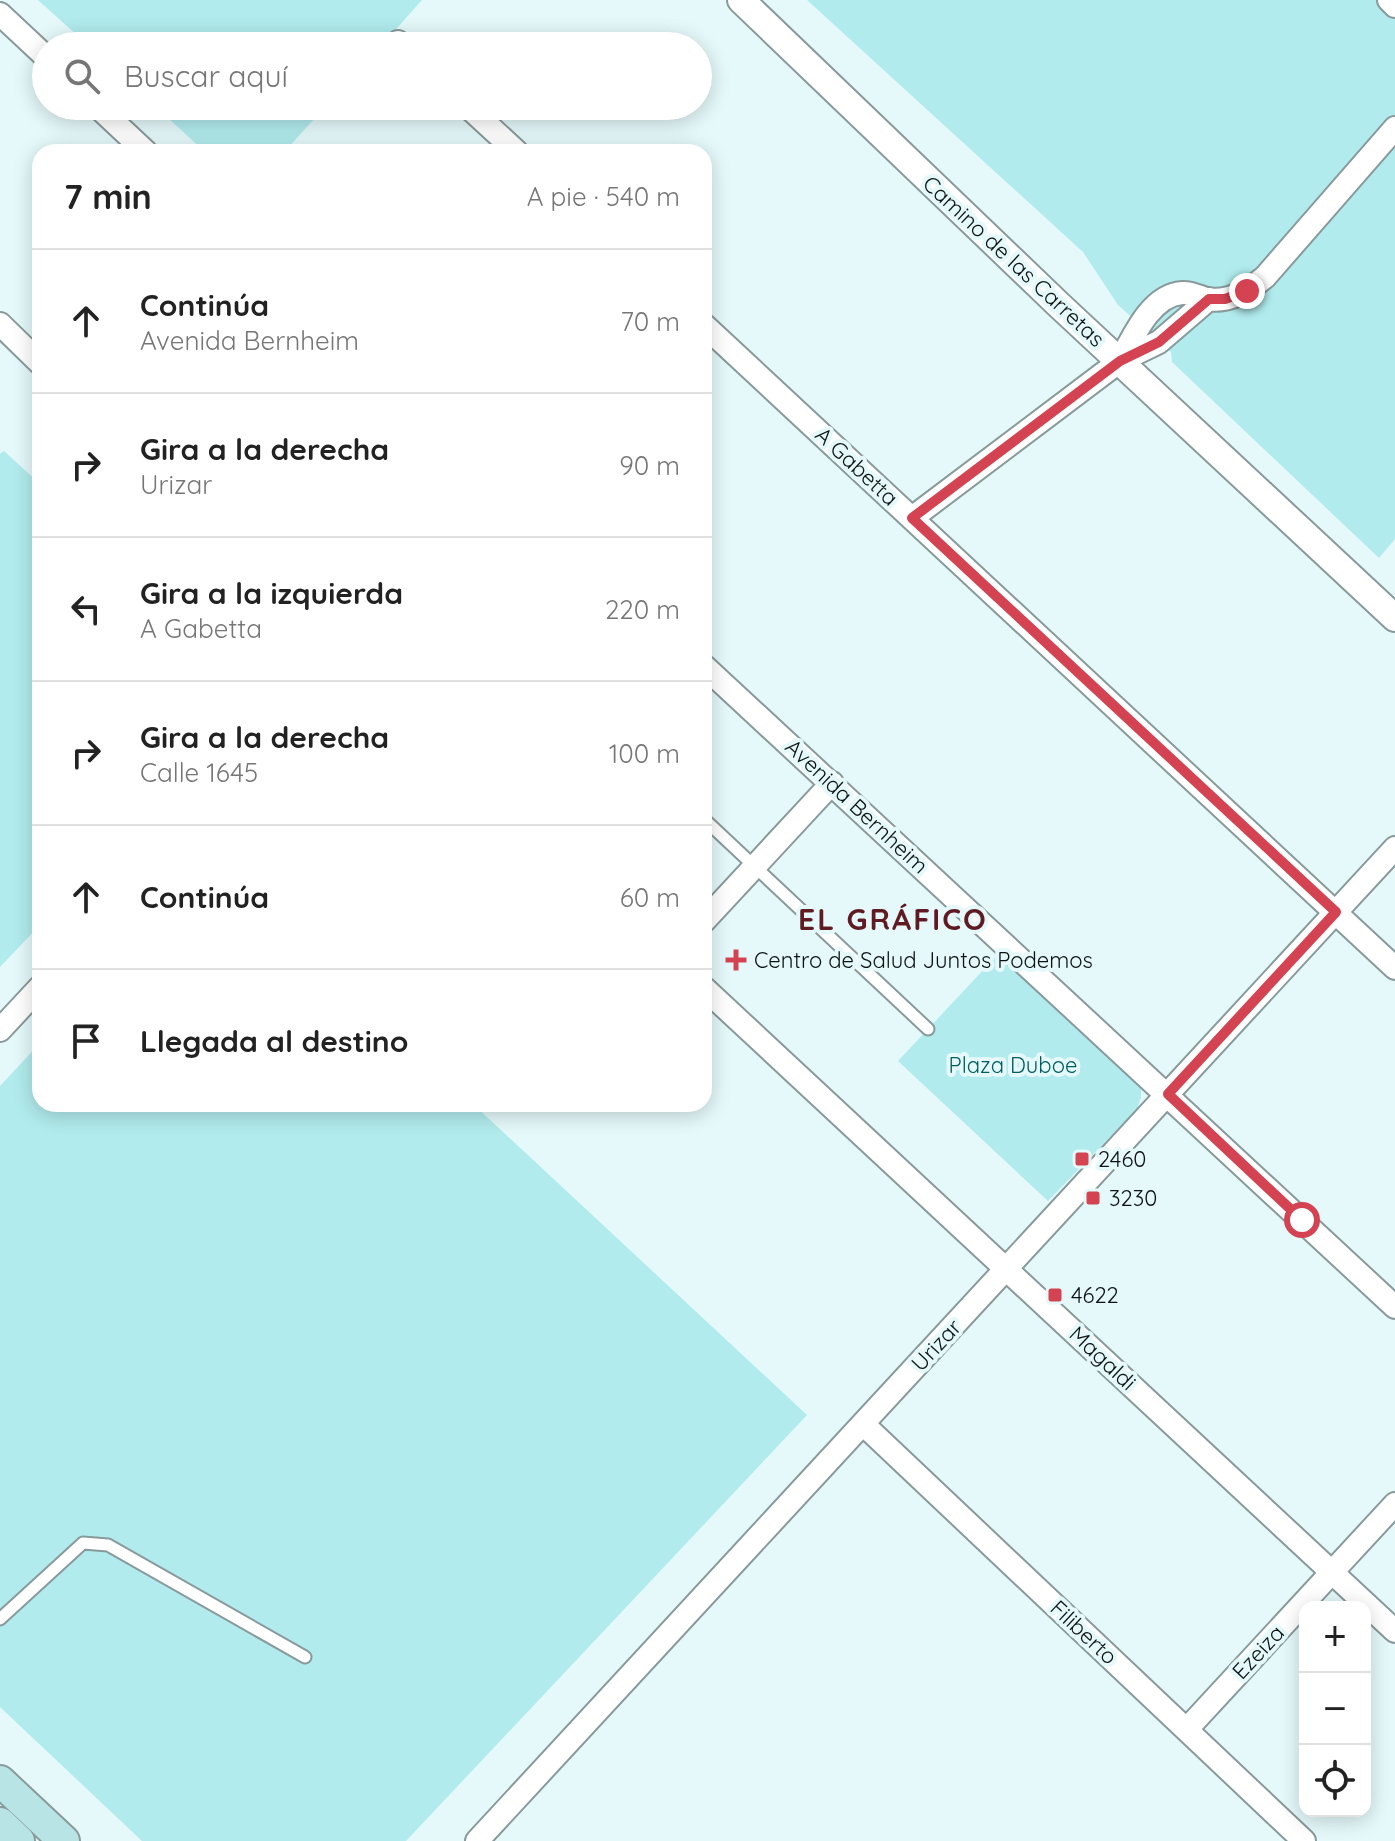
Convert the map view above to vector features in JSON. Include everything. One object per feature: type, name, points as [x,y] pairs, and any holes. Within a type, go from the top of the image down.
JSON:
[{"type":"main road","points":[[0,1781],[64,1841]]},
{"type":"main road","points":[[0,1823],[19,1841]]},
{"type":"street","name":"Camino de las Carretas","points":[[741,0],[1395,618]]},
{"type":"street","points":[[1389,0],[1395,6]]},
{"type":"street","points":[[0,14],[32,44]]},
{"type":"street","points":[[112,120],[137,144]]},
{"type":"street","points":[[482,120],[508,144]]},
{"type":"street","points":[[912,518],[1120,361],[1140,324],[1162,300],[1180,293],[1225,299],[1247,291],[1265,277],[1395,128]]},
{"type":"street","points":[[0,324],[32,355]]},
{"type":"street","name":"A Gabetta","points":[[712,332],[1395,968]]},
{"type":"street","name":"Avenida Bernheim","points":[[712,673],[1395,1307]]},
{"type":"street","points":[[712,913],[832,783]]},
{"type":"street","name":"Urizar","points":[[477,1841],[1395,848]]},
{"type":"street","name":"Magaldi","points":[[712,995],[1395,1631]]},
{"type":"street","points":[[0,1030],[32,996]]},
{"type":"street","name":"Filiberto","points":[[863,1424],[1304,1841]]},
{"type":"street","name":"Ezeiza","points":[[1187,1729],[1395,1504]]},
{"type":"lane","points":[[712,827],[928,1029]]},
{"type":"lane","points":[[0,1619],[83,1543],[108,1545],[305,1657]]},
{"type":"green space","points":[[38,0],[422,0],[393,32],[73,32]]},
{"type":"green space","points":[[807,0],[1395,0],[1395,539],[1379,558],[1172,362],[1171,352],[1118,305],[1083,252]]},
{"type":"green space","points":[[170,120],[313,120],[291,144],[196,144]]},
{"type":"green space","points":[[4,451],[32,477],[32,933],[0,967],[0,454]]},
{"type":"green space","name":"Plaza Duboe","points":[[1001,951],[1141,1086],[1137,1109],[1048,1201],[898,1061]]},
{"type":"green space","points":[[32,1052],[32,1112],[482,1112],[807,1415],[406,1841],[142,1841],[0,1707],[0,1086]]},
{"type":"place","name":"Centro de Salud Juntos Podemos","points":[[736,960]]},
{"type":"place","name":"2460","points":[[1082,1159]]},
{"type":"place","name":"3230","points":[[1093,1198]]},
{"type":"place","name":"4622","points":[[1055,1295]]},
{"type":"district","name":"EL GRÁFICO","points":[[893,919]]},
{"type":"route","points":[[1247,291],[1225,299],[1209,299],[1159,342],[1120,361],[912,518],[1336,912],[1168,1094],[1302,1220]]}]
